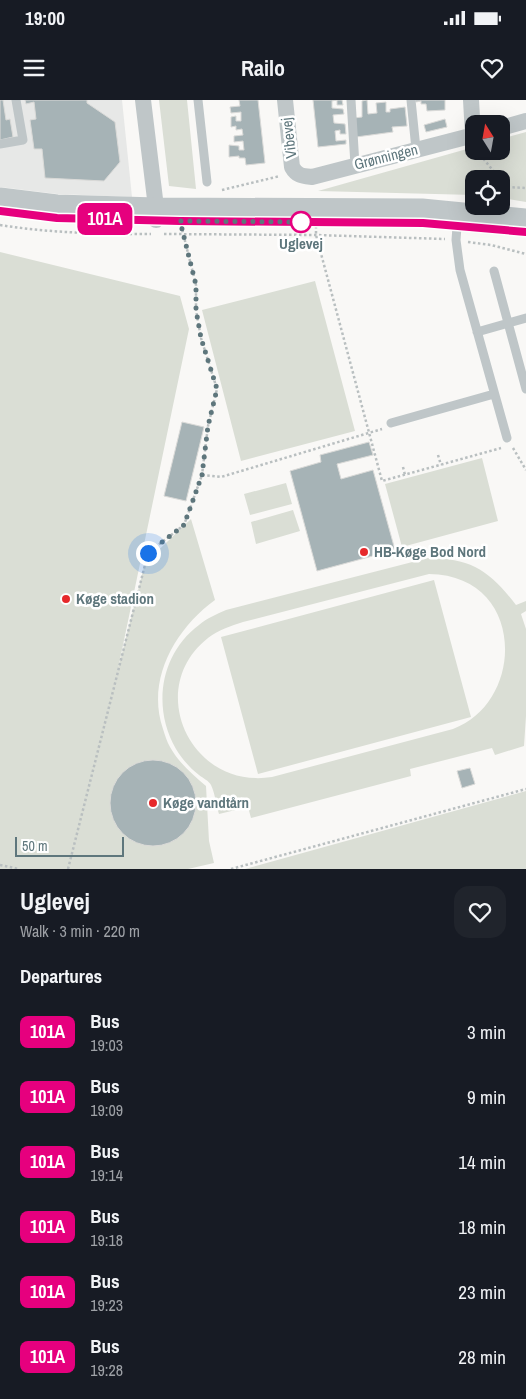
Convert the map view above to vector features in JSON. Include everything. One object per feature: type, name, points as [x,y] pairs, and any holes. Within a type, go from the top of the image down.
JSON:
[{"type":"street","points":[[143,100],[165,225]]},
{"type":"street","name":"Vibevej","points":[[285,100],[290,158],[297,174]]},
{"type":"street","points":[[471,100],[472,115]]},
{"type":"street","points":[[510,125],[526,121]]},
{"type":"street","name":"Grønningen","points":[[297,174],[312,177],[465,137]]},
{"type":"street","points":[[0,198],[57,205],[165,225],[422,209],[457,226],[526,219]]},
{"type":"street","points":[[0,211],[57,218],[165,225],[316,228],[423,223],[526,232]]},
{"type":"lane","points":[[0,144],[23,140],[16,100]]},
{"type":"lane","points":[[198,100],[207,182]]},
{"type":"lane","points":[[350,100],[355,165]]},
{"type":"lane","points":[[411,100],[416,150]]},
{"type":"lane","points":[[457,226],[460,270],[509,442]]},
{"type":"lane","points":[[494,271],[526,390]]},
{"type":"lane","points":[[477,332],[526,318]]},
{"type":"lane","points":[[391,423],[494,394]]},
{"type":"path","points":[[485,160],[493,170]]},
{"type":"path","points":[[218,190],[297,174]]},
{"type":"path","points":[[510,187],[526,188]]},
{"type":"path","points":[[0,225],[72,232],[165,225],[316,228],[433,238],[457,226],[491,245],[526,254]]},
{"type":"path","points":[[68,869],[148,553],[184,525],[202,475],[208,426],[217,389],[201,338],[196,310],[196,285],[165,225]]},
{"type":"path","points":[[316,228],[382,481],[441,465],[509,442],[526,470]]},
{"type":"path","points":[[202,475],[221,477],[380,431],[391,423]]},
{"type":"path","points":[[438,455],[441,465]]},
{"type":"path","points":[[403,467],[405,475]]},
{"type":"path","points":[[231,869],[526,789]]},
{"type":"path","points":[[0,865],[19,869]]},
{"type":"shaded area","points":[[0,100],[122,100],[132,197],[57,194],[0,187]]},
{"type":"shaded area","points":[[159,100],[187,100],[196,189],[169,186]]},
{"type":"shaded area","points":[[526,132],[526,202],[510,199],[510,170],[465,170],[465,195],[318,191],[465,150],[465,160],[510,160],[510,136]]},
{"type":"shaded area","name":"Køge stadion","points":[[0,252],[180,296],[189,329],[118,669],[145,563],[191,519],[215,600],[201,612],[176,641],[161,674],[158,692],[159,711],[166,738],[177,758],[206,786],[209,841],[214,863],[188,869],[0,869]]},
{"type":"shaded area","points":[[315,281],[355,431],[241,461],[202,310]]},
{"type":"shaded area","points":[[482,458],[498,521],[402,547],[385,484]]},
{"type":"shaded area","points":[[286,483],[292,504],[250,515],[244,494]]},
{"type":"shaded area","points":[[293,510],[300,531],[256,544],[251,522]]},
{"type":"shaded area","name":"Køge stadion","points":[[428,558],[468,564],[488,575],[507,593],[516,605],[526,601],[526,611],[521,614],[526,629],[524,746],[495,755],[492,748],[410,769],[411,776],[251,818],[248,807],[219,814],[214,792],[210,784],[189,766],[176,749],[168,733],[162,699],[168,666],[186,637],[209,618],[226,610]],"holes":[[[429,574],[461,580],[484,595],[498,616],[505,642],[503,668],[494,694],[477,715],[453,729],[272,777],[243,777],[218,768],[199,752],[185,731],[179,707],[179,683],[189,659],[208,638],[225,628]]]},
{"type":"shaded area","points":[[434,580],[471,717],[258,774],[221,637]]},
{"type":"shaded area","points":[[526,791],[526,869],[245,869]]},
{"type":"building","points":[[0,100],[3,100],[6,120],[10,119],[13,137],[0,140]]},
{"type":"building","points":[[25,100],[87,100],[87,103],[115,122],[120,162],[104,181],[45,178],[42,149],[34,149],[30,120],[36,119],[34,102],[26,104]]},
{"type":"building","points":[[239,100],[258,100],[265,163],[246,165],[245,158],[239,158],[239,156],[229,157],[229,145],[239,146],[239,150],[244,150],[243,141],[234,142],[234,136],[243,135],[242,129],[236,130],[236,126],[231,127],[231,117],[236,116],[236,121],[241,121],[241,112],[231,113],[230,107],[240,106]]},
{"type":"building","points":[[313,100],[337,100],[332,101],[332,108],[343,109],[344,114],[333,115],[334,123],[345,124],[346,134],[340,134],[340,130],[335,131],[336,141],[346,140],[346,144],[318,147]]},
{"type":"building","points":[[337,100],[342,100],[343,105],[337,105]]},
{"type":"building","points":[[367,100],[368,114],[377,113],[376,103],[386,102],[386,112],[390,112],[390,109],[405,107],[407,126],[392,127],[393,132],[356,137],[354,118],[362,117],[362,101]]},
{"type":"building","points":[[415,100],[445,100],[445,110],[427,111],[426,104],[421,104],[421,101],[416,102]]},
{"type":"building","points":[[445,119],[447,127],[426,132],[424,125]]},
{"type":"building","points":[[182,422],[204,427],[186,501],[164,496]]},
{"type":"building","points":[[369,442],[373,455],[337,464],[341,479],[373,470],[395,550],[317,571],[290,471],[321,462],[320,455]]},
{"type":"building","name":"Køge vandtårn","points":[[153,760],[169,763],[177,767],[189,779],[193,787],[196,803],[193,819],[189,827],[177,839],[169,843],[153,846],[137,843],[129,839],[117,827],[113,819],[110,803],[113,787],[117,779],[129,767],[137,763]]},
{"type":"building","points":[[470,768],[475,784],[462,788],[457,771]]},
{"type":"bus line","name":"101A","points":[[0,211],[57,218],[423,223],[526,232]]},
{"type":"place","name":"Uglevej","points":[[301,222]]},
{"type":"place","name":"HB-Køge Bod Nord","points":[[364,552]]},
{"type":"place","name":"Køge stadion","points":[[66,599]]},
{"type":"place","name":"Køge vandtårn","points":[[153,803]]},
{"type":"route","points":[[148,553],[184,525],[202,475],[208,426],[217,389],[201,338],[196,310],[196,285],[180,221],[301,222]]}]
